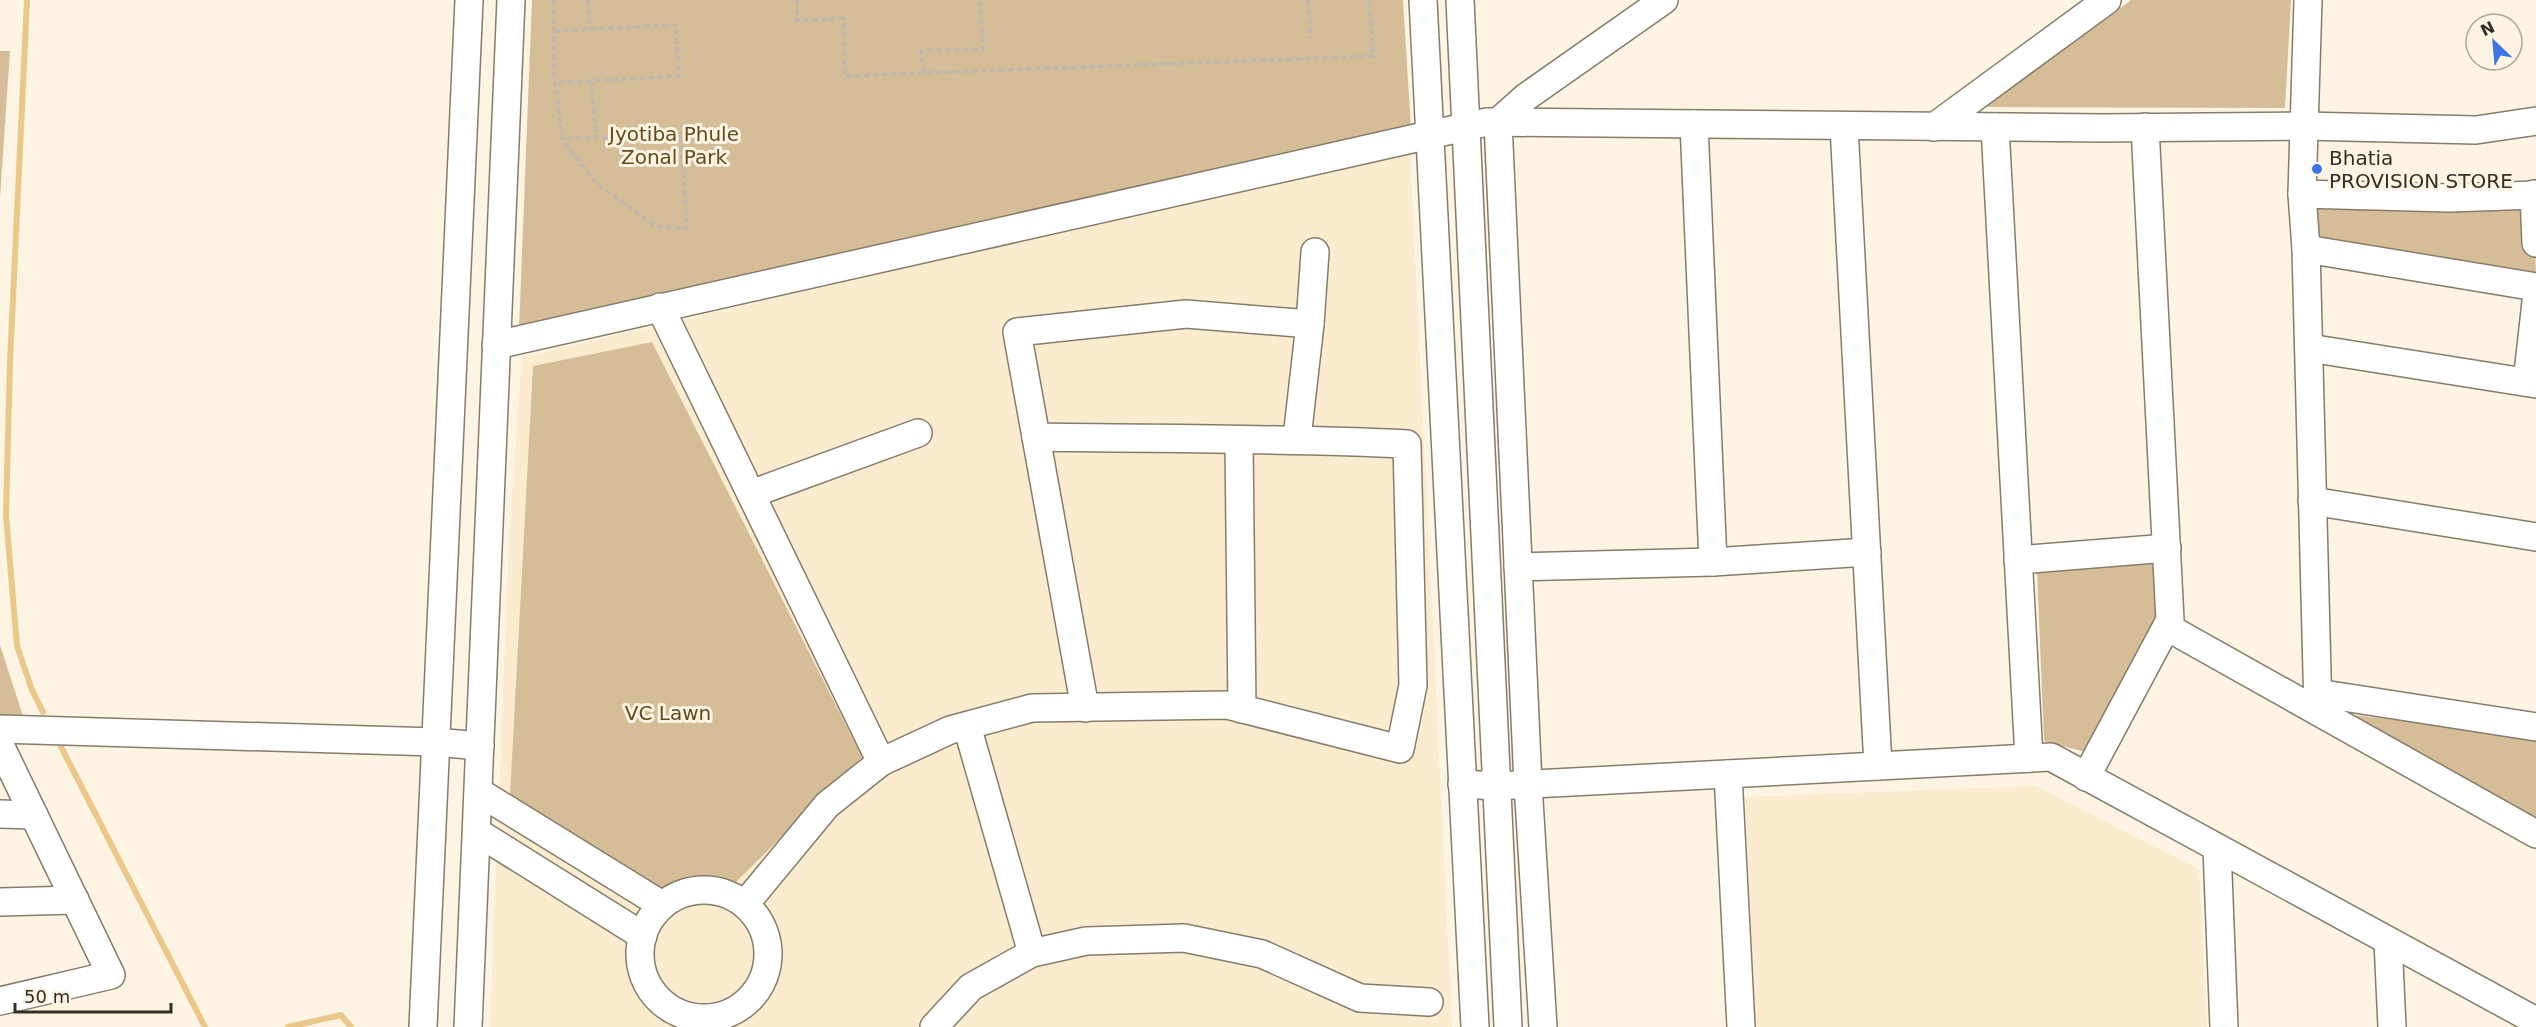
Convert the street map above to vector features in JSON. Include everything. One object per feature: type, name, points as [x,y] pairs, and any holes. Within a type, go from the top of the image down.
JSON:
[{"type":"street","points":[[423,1027],[469,0]]},
{"type":"street","points":[[468,1027],[511,0]]},
{"type":"street","points":[[1423,0],[1475,1027]]},
{"type":"street","points":[[1460,0],[1508,1027]]},
{"type":"street","points":[[1498,122],[1526,97],[1664,0]]},
{"type":"street","points":[[1934,127],[2107,0]]},
{"type":"street","points":[[2308,0],[2302,194],[2309,348],[2317,702]]},
{"type":"street","points":[[496,345],[1466,126],[1498,122],[1934,127],[2303,126],[2476,130],[2536,121]]},
{"type":"street","points":[[1498,122],[1528,784],[1543,1027]]},
{"type":"street","points":[[1694,124],[1713,562]]},
{"type":"street","points":[[1844,126],[1878,766]]},
{"type":"street","points":[[1995,127],[2029,758]]},
{"type":"street","points":[[2086,777],[2170,620],[2145,128]]},
{"type":"street","points":[[2302,194],[2449,198],[2535,194],[2536,243]]},
{"type":"street","points":[[2306,249],[2536,286]]},
{"type":"street","points":[[1297,438],[1310,324],[1315,252]]},
{"type":"street","points":[[2309,348],[2532,383],[2536,302]]},
{"type":"street","points":[[455,307],[497,314]]},
{"type":"street","points":[[660,307],[882,762]]},
{"type":"street","points":[[1085,708],[1017,332],[1186,314],[1310,324]]},
{"type":"street","points":[[752,494],[918,433]]},
{"type":"street","points":[[745,904],[827,805],[882,762],[950,730],[1032,708],[1227,705],[1400,749],[1413,685],[1407,444],[1297,438],[1239,441],[1036,437]]},
{"type":"street","points":[[1239,441],[1242,709]]},
{"type":"street","points":[[2312,501],[2536,537]]},
{"type":"street","points":[[2018,560],[2167,548]]},
{"type":"street","points":[[1518,567],[1713,562],[1867,552]]},
{"type":"street","points":[[2167,627],[2317,702],[2536,834]]},
{"type":"street","points":[[2317,702],[2536,727]]},
{"type":"street","points":[[967,726],[1032,953]]},
{"type":"street","points":[[0,729],[435,742],[480,746]]},
{"type":"street","points":[[0,745],[111,975],[0,1001]]},
{"type":"street","points":[[1462,784],[1496,786],[2051,757],[2536,1021]]},
{"type":"street","points":[[1728,774],[1741,1027]]},
{"type":"street","points":[[479,792],[662,905]]},
{"type":"street","points":[[0,814],[34,814]]},
{"type":"street","points":[[477,832],[643,936]]},
{"type":"street","points":[[2217,848],[2224,1027]]},
{"type":"street","points":[[710,889],[737,897],[754,911],[766,932],[770,959],[761,987],[747,1003],[724,1016],[678,1021],[674,1012],[655,997],[642,975],[639,949],[646,924],[662,905],[688,891],[710,889]]},
{"type":"street","points":[[0,902],[75,900]]},
{"type":"street","points":[[934,1027],[971,987],[1032,953],[1086,940],[1184,938],[1262,954],[1360,999],[1429,1002]]},
{"type":"street","points":[[2388,941],[2392,1027]]},
{"type":"path","points":[[554,0],[555,83],[562,139],[596,183],[646,220],[655,226],[687,229],[681,134],[562,139]]},
{"type":"path","points":[[588,0],[590,28]]},
{"type":"path","points":[[796,0],[797,21],[843,18],[845,76],[1372,56],[1369,0]]},
{"type":"path","points":[[924,72],[921,51],[983,49],[980,0]]},
{"type":"path","points":[[1308,0],[1311,38]]},
{"type":"path","points":[[554,31],[676,25],[679,76],[555,83]]},
{"type":"path","points":[[591,81],[596,138]]},
{"type":"shaded area","points":[[1410,151],[1452,1027],[490,1027],[509,540],[522,357]]},
{"type":"shaded area","points":[[2035,786],[2199,869],[2207,1027],[1756,1027],[1745,797]]},
{"type":"green space","name":"Jyotiba Phule Zonal Park","points":[[532,0],[1403,0],[1411,128],[519,329]]},
{"type":"green space","points":[[2131,0],[2291,0],[2285,108],[1986,107]]},
{"type":"green space","points":[[0,51],[10,51],[0,198]]},
{"type":"green space","points":[[2535,201],[2536,287],[2306,249],[2312,202]]},
{"type":"green space","name":"VC Lawn","points":[[652,342],[862,757],[736,882],[691,878],[660,889],[510,795],[533,366]]},
{"type":"green space","points":[[2154,562],[2161,615],[2085,752],[2044,741],[2037,571]]},
{"type":"green space","points":[[0,645],[23,716],[0,715]]},
{"type":"green space","points":[[2318,711],[2536,736],[2536,834]]},
{"type":"waterway","points":[[27,0],[10,362],[6,515],[17,646],[32,690],[43,712]]},
{"type":"waterway","points":[[58,741],[205,1027]]},
{"type":"waterway","points":[[288,1027],[341,1015],[351,1027]]},
{"type":"place","name":"Bhatia PROVISION STORE","points":[[2317,169]]}]
